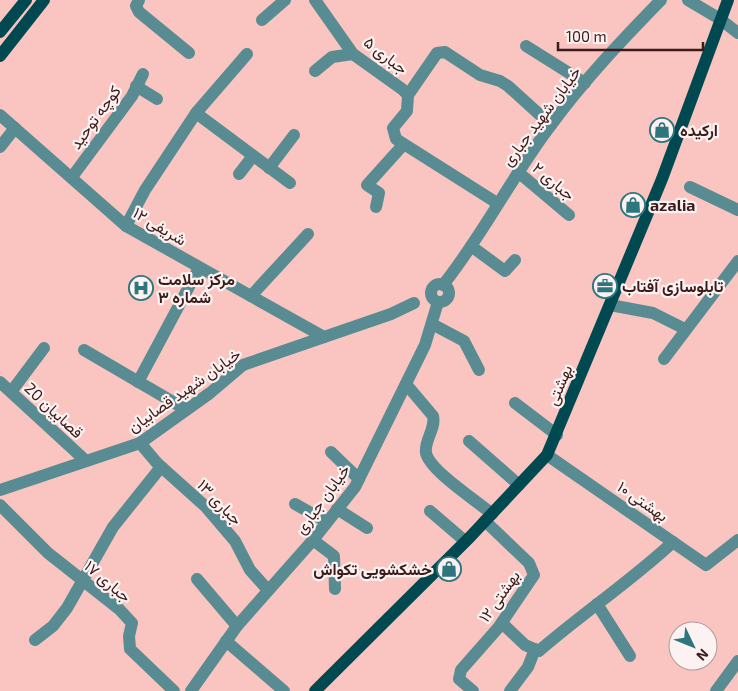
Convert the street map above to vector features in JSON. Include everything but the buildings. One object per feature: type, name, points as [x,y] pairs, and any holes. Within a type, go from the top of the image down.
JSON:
[{"type":"main road","points":[[2,27],[26,0]]},
{"type":"main road","points":[[0,56],[44,0]]},
{"type":"main road","name":"بهشتی","points":[[315,691],[466,541],[548,455],[662,179],[728,0]]},
{"type":"street","points":[[139,0],[136,6],[139,12],[189,53]]},
{"type":"street","points":[[262,20],[285,0]]},
{"type":"street","name":"جباری ۵","points":[[315,0],[354,54],[402,89],[408,96],[407,111],[393,128],[396,139],[403,145]]},
{"type":"street","name":"خیابان شهید جباری","points":[[439,294],[461,263],[497,203],[551,125],[612,51],[661,0]]},
{"type":"street","points":[[688,0],[720,19],[738,33]]},
{"type":"street","points":[[526,46],[585,83]]},
{"type":"street","points":[[408,96],[437,53],[444,52],[480,75],[500,81],[508,86],[551,125]]},
{"type":"street","points":[[126,226],[145,190],[196,113],[247,54]]},
{"type":"street","points":[[315,71],[332,57],[354,54]]},
{"type":"street","name":"کوچه توحید","points":[[72,177],[143,74]]},
{"type":"street","points":[[136,86],[157,99]]},
{"type":"street","points":[[196,113],[290,183]]},
{"type":"street","name":"شریفی ۱۲","points":[[0,115],[126,226],[324,337]]},
{"type":"street","points":[[0,147],[15,128]]},
{"type":"street","points":[[269,168],[294,136]]},
{"type":"street","points":[[376,206],[379,193],[367,185],[403,145],[497,203]]},
{"type":"street","points":[[239,174],[254,156]]},
{"type":"street","name":"جباری ۲","points":[[518,172],[569,215]]},
{"type":"street","points":[[690,187],[738,210]]},
{"type":"street","points":[[251,296],[308,234]]},
{"type":"street","points":[[471,246],[505,271],[515,260]]},
{"type":"street","points":[[664,359],[738,261]]},
{"type":"street","points":[[138,382],[199,268]]},
{"type":"street","name":"خیابان شهید قصابیان","points":[[1,486],[140,443],[185,409],[210,393],[242,365],[391,314],[439,294]]},
{"type":"street","name":"خیابان جباری","points":[[191,691],[237,626],[313,540],[359,479],[425,345],[439,294]]},
{"type":"street","points":[[610,306],[653,313],[685,330]]},
{"type":"street","points":[[432,324],[464,341],[479,370]]},
{"type":"street","points":[[11,392],[44,348]]},
{"type":"street","points":[[84,350],[185,409]]},
{"type":"street","name":"قصابیان 20","points":[[0,382],[86,461]]},
{"type":"street","points":[[406,384],[433,416],[426,448],[429,460],[488,517]]},
{"type":"street","points":[[514,403],[556,435]]},
{"type":"street","points":[[469,441],[519,485]]},
{"type":"street","name":"جباری ۱۳","points":[[140,443],[161,467],[206,507],[235,541],[250,570],[268,590]]},
{"type":"street","points":[[331,452],[359,479]]},
{"type":"street","name":"بهشتی ۱۰","points":[[548,455],[706,565],[720,556],[738,540]]},
{"type":"street","points":[[35,640],[53,626],[67,608],[113,527],[161,467]]},
{"type":"street","points":[[295,504],[327,522]]},
{"type":"street","name":"جباری ۱۷","points":[[0,505],[48,553],[119,609],[132,623],[130,649],[174,691]]},
{"type":"street","points":[[337,509],[367,528]]},
{"type":"street","points":[[430,511],[466,541]]},
{"type":"street","name":"بهشتی ۱۲","points":[[473,691],[458,679],[461,670],[502,623],[534,576],[529,563],[488,517]]},
{"type":"street","points":[[313,540],[334,556],[334,589]]},
{"type":"street","points":[[502,623],[525,646],[540,651],[642,570],[673,542]]},
{"type":"street","points":[[197,579],[237,626]]},
{"type":"street","points":[[597,604],[630,656]]},
{"type":"street","points":[[226,641],[284,691]]},
{"type":"street","points":[[510,691],[528,667],[535,649]]},
{"type":"street","points":[[716,691],[738,661]]},
{"type":"place","name":"ارکیده","points":[[662,130]]},
{"type":"place","name":"azalia","points":[[633,205]]},
{"type":"place","name":"تابلوسازی آفتاب","points":[[605,286]]},
{"type":"place","name":"مرکز سلامت شماره ۳","points":[[141,288]]},
{"type":"place","name":"خشکشویی تکواش","points":[[449,569]]}]
